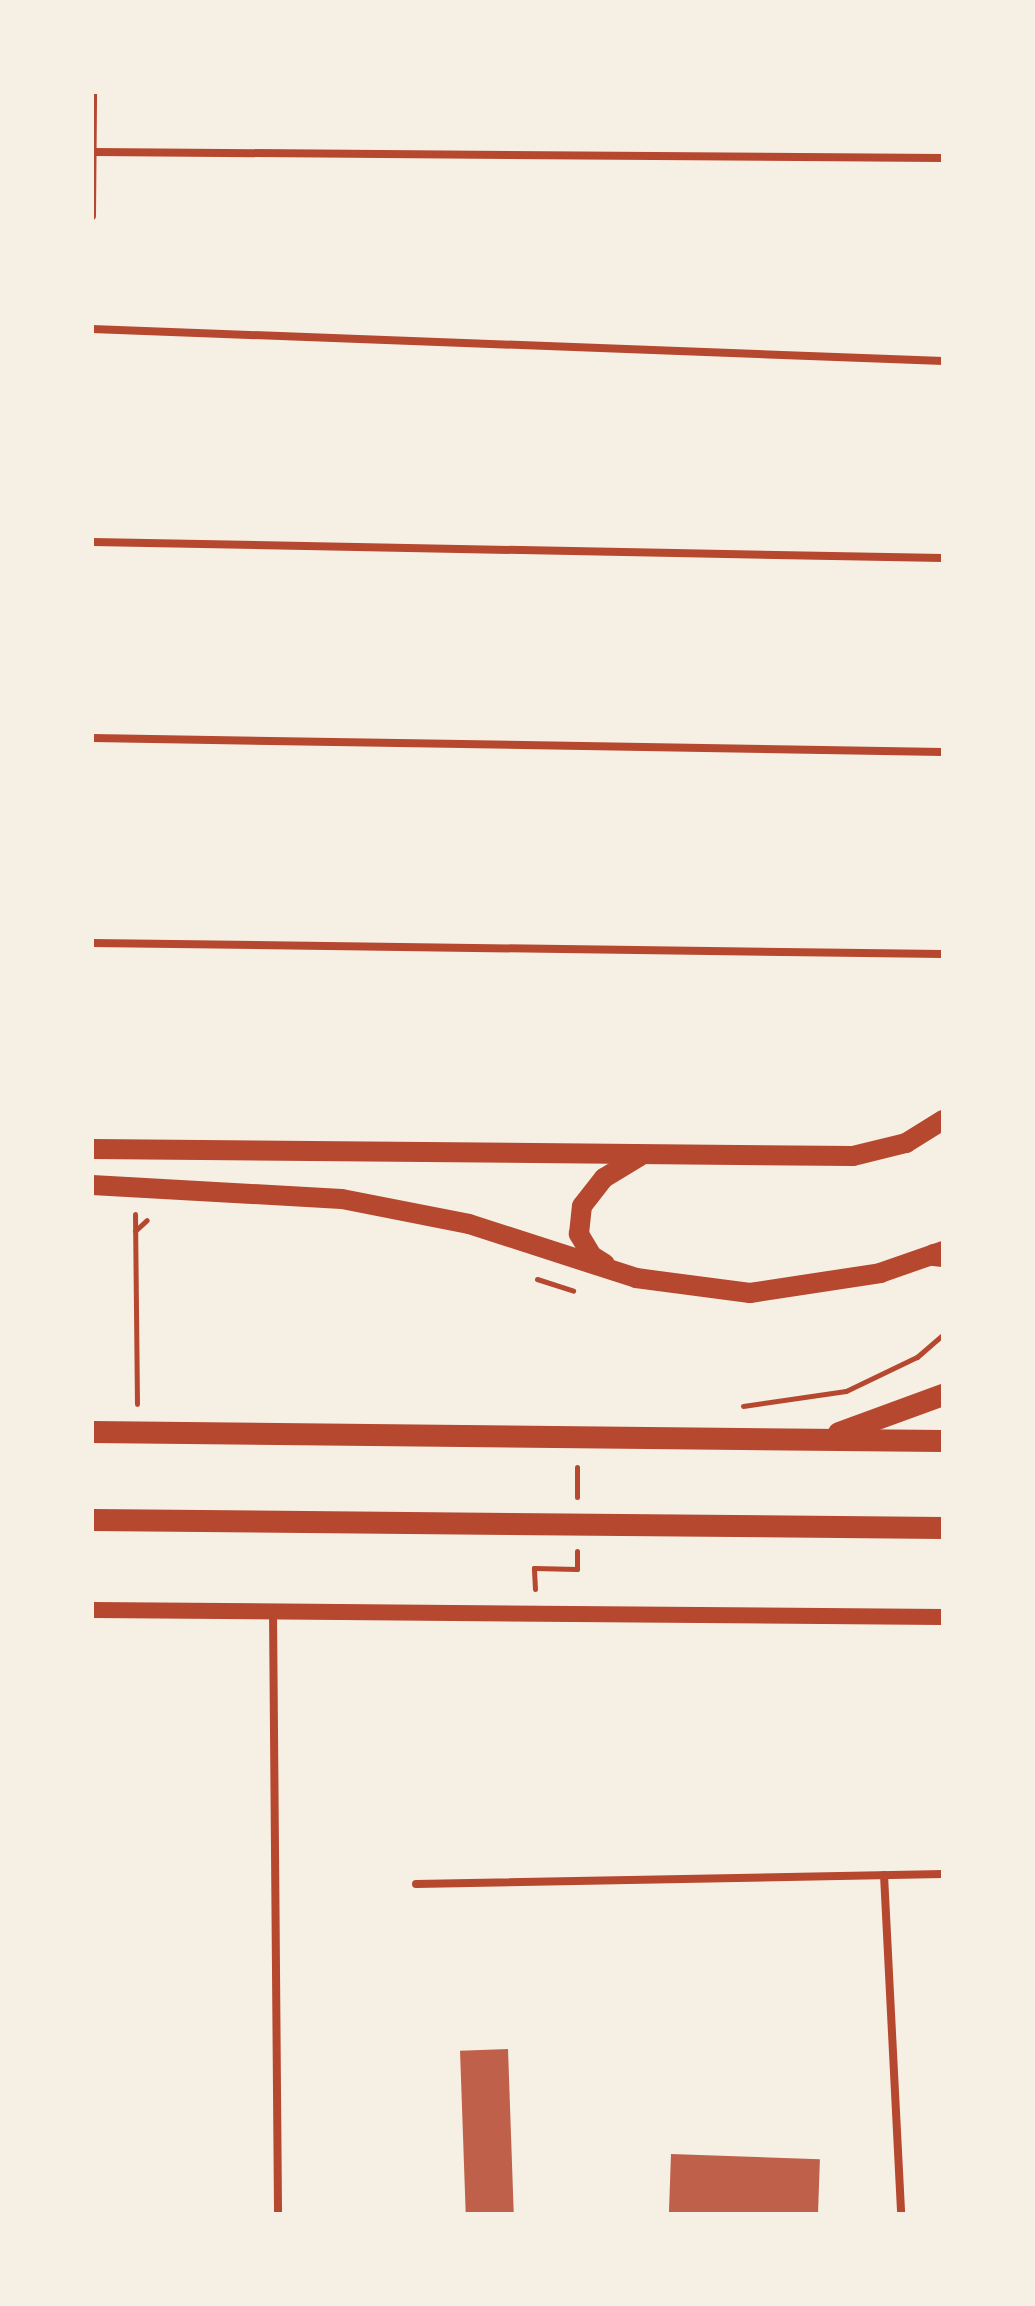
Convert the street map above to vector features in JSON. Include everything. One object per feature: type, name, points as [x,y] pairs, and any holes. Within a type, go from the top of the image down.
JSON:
[{"type":"highway","points":[[814,1440],[896,1416],[943,1395]]},
{"type":"highway","points":[[92,1432],[943,1441]]},
{"type":"highway","points":[[92,1520],[943,1528]]},
{"type":"main road","points":[[92,1149],[853,1156],[906,1143],[943,1120]]},
{"type":"main road","points":[[636,1278],[592,1256],[579,1234],[579,1221],[582,1206],[604,1178],[648,1154]]},
{"type":"main road","points":[[92,1185],[298,1195],[397,1209],[469,1224],[636,1278],[706,1289],[784,1291],[880,1273],[940,1254]]},
{"type":"main road","points":[[92,1610],[943,1617]]},
{"type":"street","points":[[92,216],[93,92]]},
{"type":"street","points":[[93,152],[943,158]]},
{"type":"street","points":[[92,329],[943,361]]},
{"type":"street","points":[[92,542],[943,558]]},
{"type":"street","points":[[92,738],[943,752]]},
{"type":"street","points":[[92,943],[943,954]]},
{"type":"street","points":[[273,1611],[278,2214]]},
{"type":"street","points":[[416,1884],[943,1874]]},
{"type":"street","points":[[884,1875],[901,2214]]},
{"type":"path","points":[[135,1187],[135,1433]]},
{"type":"path","points":[[135,1231],[142,1220]]},
{"type":"path","points":[[735,1407],[846,1391],[917,1357],[943,1334]]},
{"type":"path","points":[[577,1452],[577,1511]]},
{"type":"path","points":[[534,1568],[577,1569],[577,1540]]},
{"type":"building","points":[[508,2049],[514,2214],[466,2214],[460,2051]]},
{"type":"building","points":[[671,2154],[820,2159],[818,2214],[669,2214]]}]
